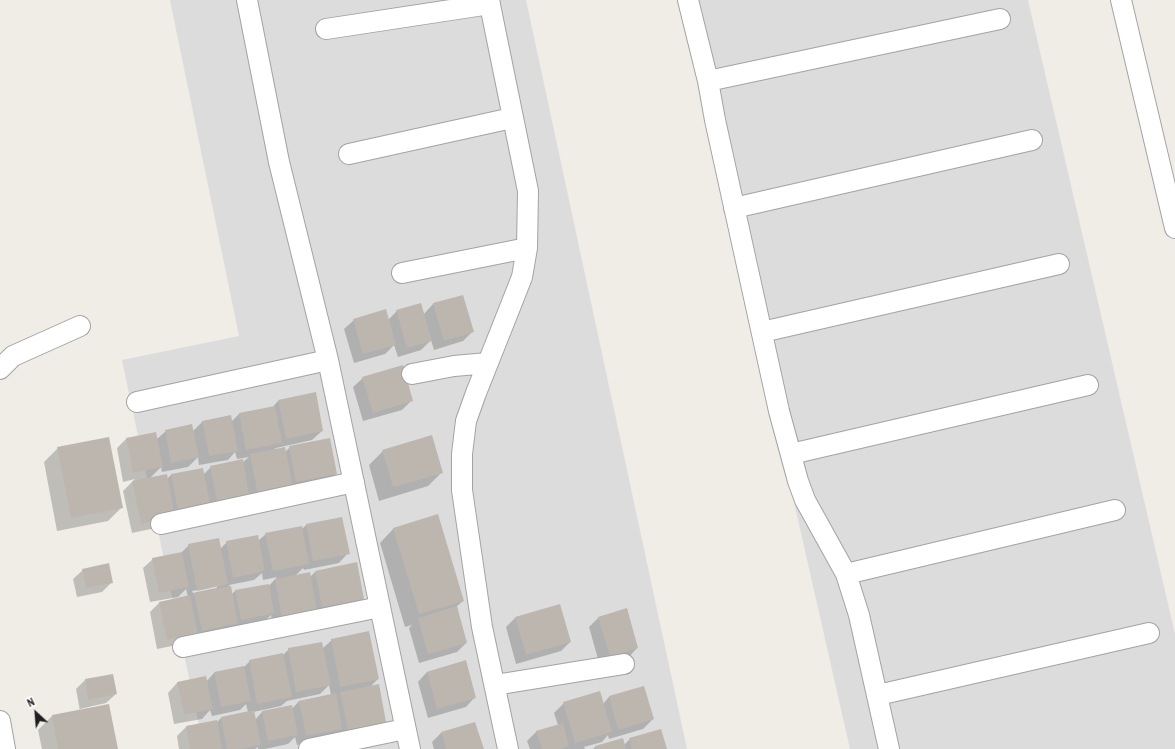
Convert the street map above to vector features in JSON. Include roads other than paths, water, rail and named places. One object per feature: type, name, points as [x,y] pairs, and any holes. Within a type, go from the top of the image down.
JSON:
[{"type":"street","points":[[247,0],[279,162],[328,360],[410,749]]},
{"type":"street","points":[[688,0],[708,81],[715,120],[779,411],[805,500],[846,574],[859,615],[889,749]]},
{"type":"street","points":[[1121,0],[1175,228]]},
{"type":"street","points":[[326,29],[489,2],[528,191],[527,248],[522,277],[466,421],[462,454],[462,490],[482,627],[508,749]]},
{"type":"street","points":[[708,81],[1000,19]]},
{"type":"street","points":[[349,154],[512,118]]},
{"type":"street","points":[[734,208],[1032,140]]},
{"type":"street","points":[[402,273],[527,248]]},
{"type":"street","points":[[762,332],[1059,264]]},
{"type":"street","points":[[0,369],[13,356],[80,326]]},
{"type":"street","points":[[137,402],[328,360]]},
{"type":"street","points":[[412,374],[454,366],[488,363]]},
{"type":"street","points":[[791,454],[1088,385]]},
{"type":"street","points":[[161,524],[354,482]]},
{"type":"street","points":[[846,574],[1115,510]]},
{"type":"street","points":[[183,647],[380,607]]},
{"type":"street","points":[[878,695],[1149,633]]},
{"type":"street","points":[[495,685],[624,664]]},
{"type":"street","points":[[0,721],[5,749]]},
{"type":"street","points":[[309,749],[406,729]]}]
